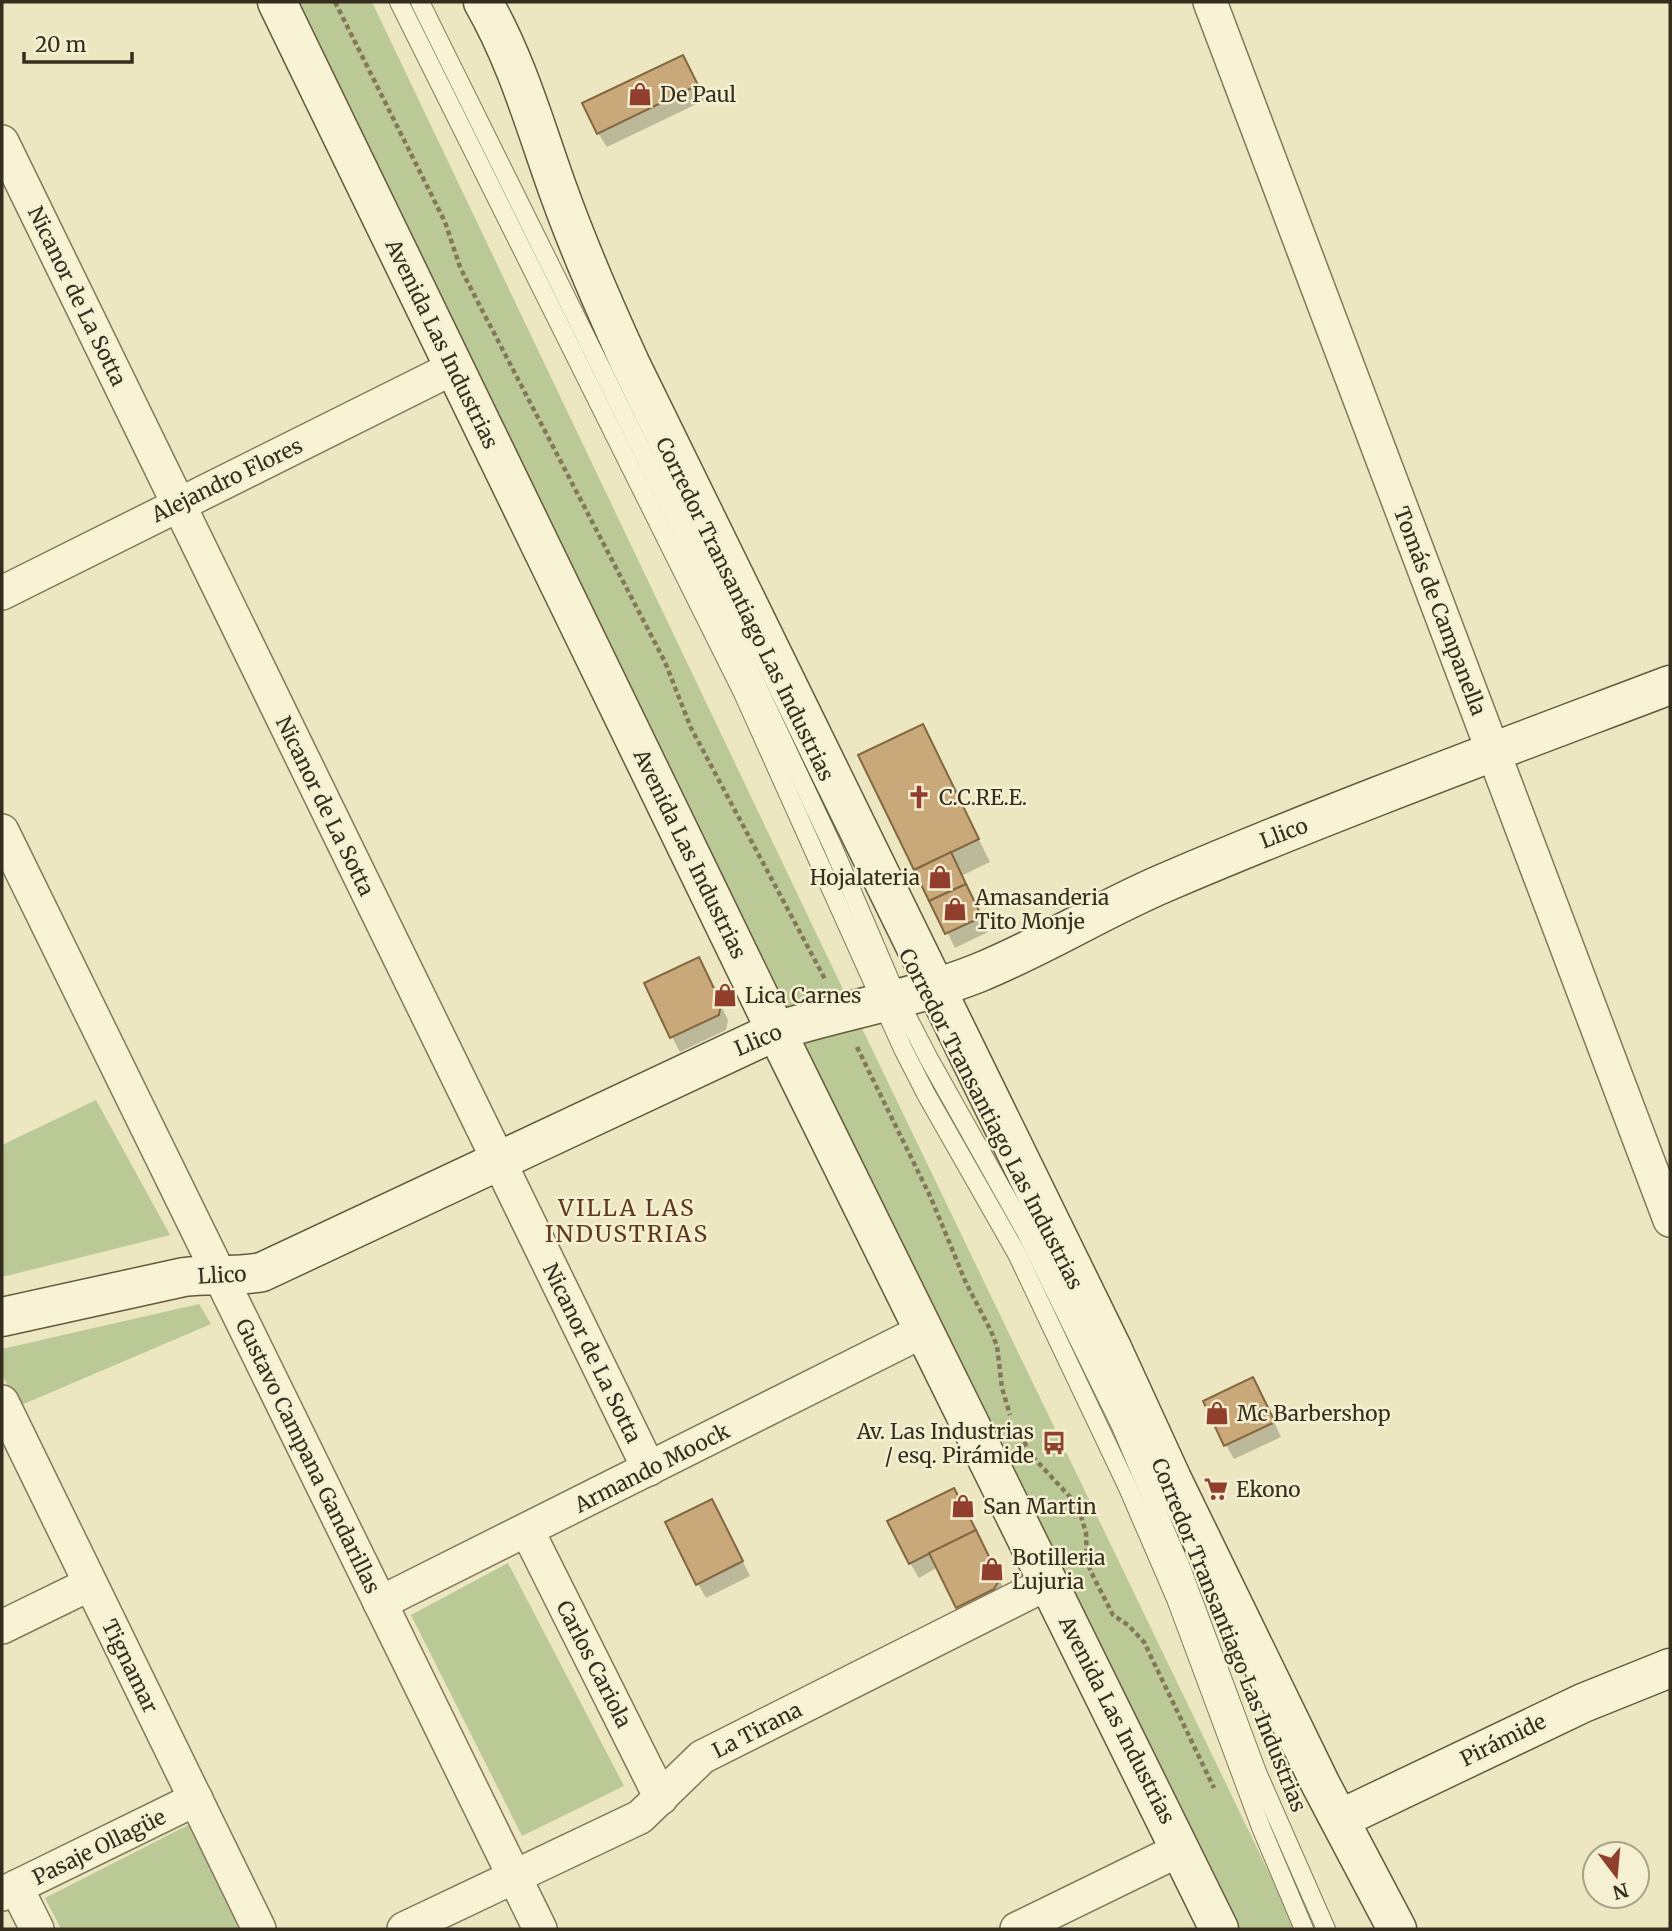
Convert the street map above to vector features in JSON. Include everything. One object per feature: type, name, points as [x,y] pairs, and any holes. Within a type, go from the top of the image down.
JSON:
[{"type":"main road","name":"Avenida Las Industrias","points":[[277,2],[776,1031],[1219,1929]]},
{"type":"main road","points":[[483,2],[523,87],[557,188],[600,298],[1111,1346],[1184,1504],[1339,1819],[1397,1929]]},
{"type":"main road","name":"Llico","points":[[2,1317],[184,1277],[246,1275],[279,1265],[776,1031],[935,988],[980,972],[1098,913],[1221,859],[1670,685]]},
{"type":"main road","name":"Pirámide","points":[[1339,1819],[1583,1703],[1670,1668]]},
{"type":"street","name":"Tomás de Campanella","points":[[1210,2],[1670,1220]]},
{"type":"street","name":"Nicanor de La Sotta","points":[[2,142],[649,1469]]},
{"type":"street","name":"Alejandro Flores","points":[[2,593],[453,368]]},
{"type":"street","name":"Gustavo Campana Gandarillas","points":[[2,831],[12,880],[218,1274],[540,1929]]},
{"type":"street","name":"Armando Moock","points":[[380,1604],[923,1331]]},
{"type":"street","name":"Tignamar","points":[[2,1402],[259,1929]]},
{"type":"street","name":"Carlos Cariola","points":[[527,1530],[662,1798]]},
{"type":"street","name":"La Tirana","points":[[404,1929],[640,1817],[702,1757],[1048,1583]]},
{"type":"street","points":[[2,1627],[90,1584]]},
{"type":"street","name":"Pasaje Ollagüe","points":[[9,1891],[195,1799]]},
{"type":"street","points":[[1017,1929],[1181,1850]]},
{"type":"street","points":[[9,1891],[37,1929]]},
{"type":"lane","name":"Corredor Transantiago Las Industrias","points":[[399,2],[737,679],[890,1001],[941,1080],[1026,1232],[1120,1424],[1180,1565],[1271,1805],[1326,1929]]},
{"type":"lane","name":"Corredor Transantiago Las Industrias","points":[[420,2],[726,618],[832,845],[926,1094],[1017,1254],[1133,1500],[1176,1599],[1262,1830],[1304,1929]]},
{"type":"path","points":[[335,2],[445,222],[460,267],[665,662],[691,728],[811,952],[931,1198],[997,1346],[1002,1388],[1015,1424]]},
{"type":"path","points":[[1020,1436],[1032,1456],[1071,1498],[1081,1516],[1086,1533],[1087,1561],[1098,1589],[1113,1615],[1128,1625],[1144,1642],[1219,1799]]},
{"type":"green space","points":[[297,2],[372,2],[816,933],[1296,1929],[1240,1929],[761,964],[467,348]]},
{"type":"green space","points":[[96,1100],[170,1235],[2,1277],[2,1145]]},
{"type":"green space","points":[[199,1304],[211,1324],[19,1406],[2,1375],[2,1349]]},
{"type":"green space","points":[[508,1563],[624,1786],[522,1836],[411,1615]]},
{"type":"green space","points":[[192,1823],[247,1929],[61,1929],[45,1898]]},
{"type":"building","name":"De Paul","points":[[683,55],[698,85],[597,134],[582,103]]},
{"type":"building","name":"C.C.RE.E.","points":[[923,724],[979,839],[914,870],[858,755]]},
{"type":"building","name":"Hojalateria","points":[[951,852],[966,884],[929,901],[914,870]]},
{"type":"building","name":"Amasanderia Tito Monje","points":[[966,884],[982,917],[945,934],[929,901]]},
{"type":"building","points":[[699,957],[721,1003],[719,1015],[670,1038],[644,983]]},
{"type":"building","points":[[1253,1377],[1275,1422],[1224,1446],[1203,1401]]},
{"type":"building","points":[[954,1488],[976,1530],[909,1564],[887,1521]]},
{"type":"building","points":[[712,1499],[743,1561],[696,1585],[665,1522]]},
{"type":"building","points":[[976,1530],[1000,1579],[994,1589],[956,1608],[929,1553]]},
{"type":"place","name":"De Paul","points":[[640,94]]},
{"type":"place","name":"C.C.RE.E.","points":[[919,797]]},
{"type":"place","name":"Hojalateria","points":[[940,877]]},
{"type":"place","name":"Amasanderia Tito Monje","points":[[955,909]]},
{"type":"place","name":"Lica Carnes","points":[[725,995]]},
{"type":"place","name":"Mc Barbershop","points":[[1217,1413]]},
{"type":"place","name":"Av. Las Industrias / esq. Pirámide","points":[[1054,1443]]},
{"type":"place","name":"Ekono","points":[[1216,1489]]},
{"type":"place","name":"San Martin","points":[[963,1506]]},
{"type":"place","name":"Botilleria Lujuria","points":[[992,1569]]},
{"type":"district","name":"VILLA LAS INDUSTRIAS","points":[[627,1220]]}]
